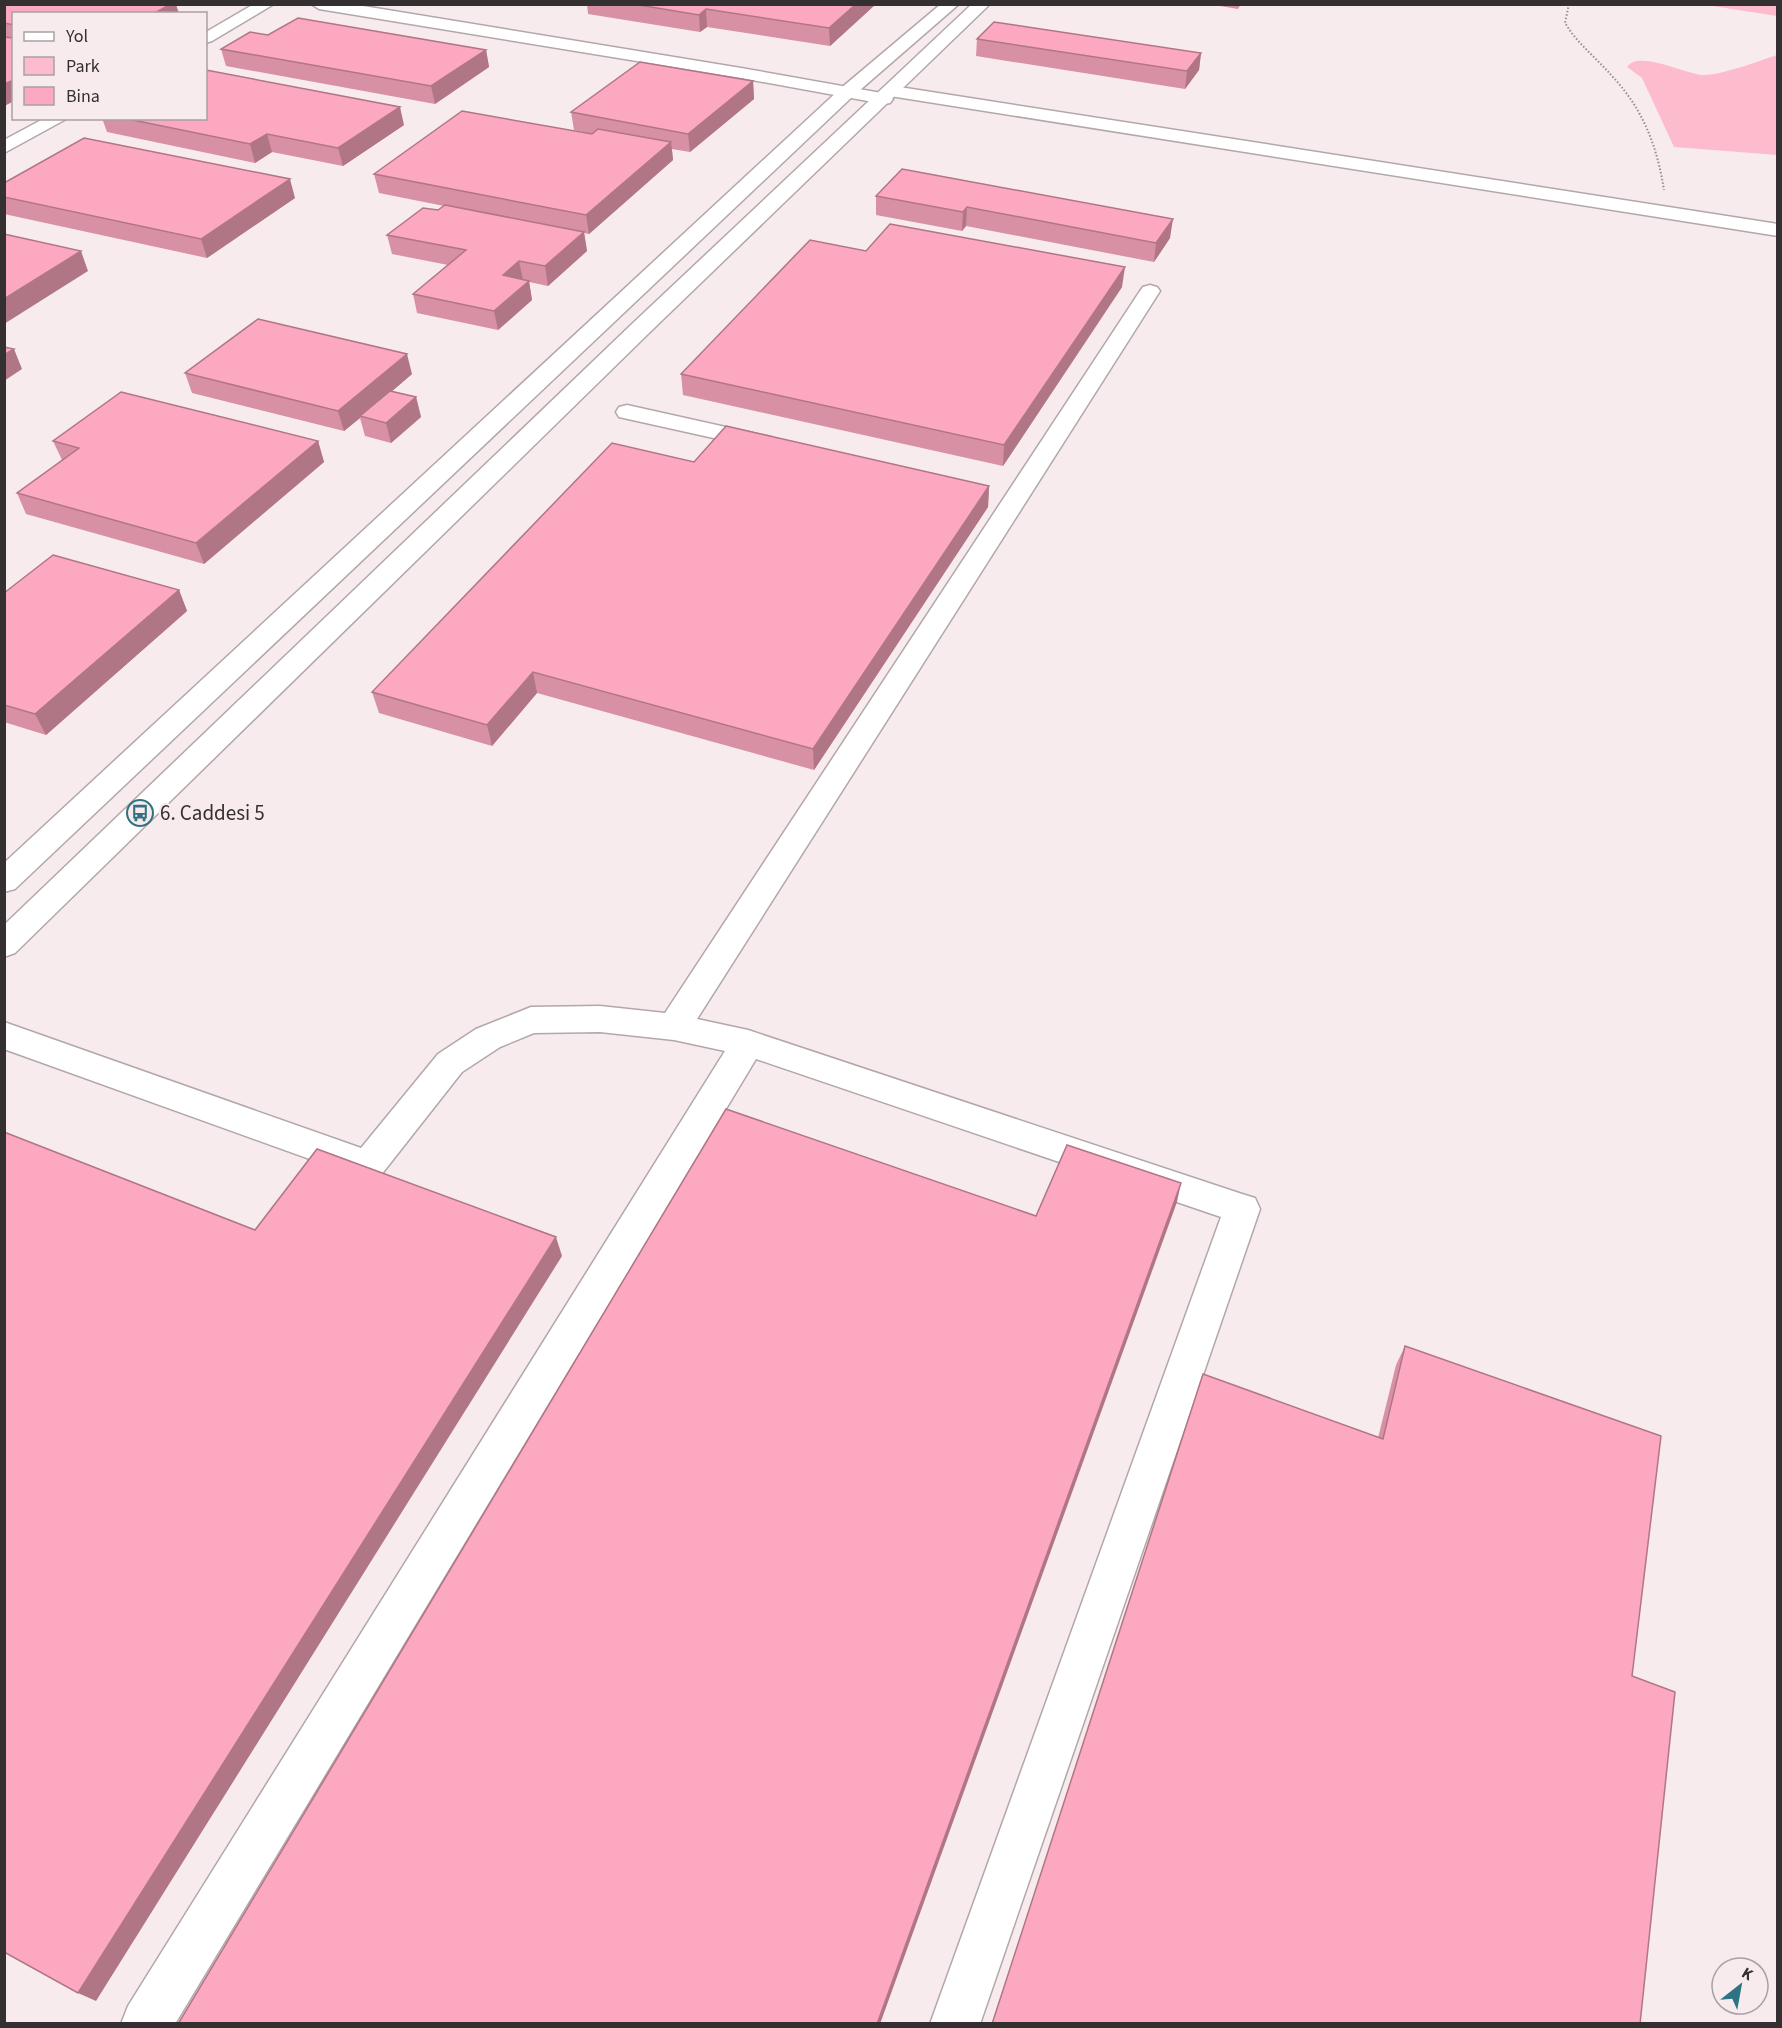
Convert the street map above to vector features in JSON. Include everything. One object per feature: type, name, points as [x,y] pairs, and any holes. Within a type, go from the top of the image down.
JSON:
[{"type":"street","points":[[207,37],[266,4]]},
{"type":"street","points":[[319,4],[843,83],[1778,230]]},
{"type":"street","points":[[415,4],[818,70]]},
{"type":"street","points":[[4,881],[602,320],[843,83],[864,78],[951,4]]},
{"type":"street","points":[[4,945],[640,328],[982,4]]},
{"type":"street","points":[[864,78],[892,91]]},
{"type":"street","points":[[4,148],[54,120]]},
{"type":"street","points":[[674,1027],[1005,495],[1150,291]]},
{"type":"street","points":[[602,320],[640,328]]},
{"type":"street","points":[[627,412],[788,447]]},
{"type":"street","points":[[4,1035],[368,1165],[450,1063],[488,1038],[531,1020],[600,1018],[674,1027],[748,1043],[1242,1209],[955,2024]]},
{"type":"street","points":[[146,2024],[748,1043]]},
{"type":"path","points":[[1569,4],[1565,23],[1574,39],[1621,85],[1645,120],[1660,158],[1665,195],[1674,213]]},
{"type":"green space","points":[[1706,5],[1777,5],[1777,16]]},
{"type":"green space","points":[[1777,55],[1777,155],[1674,147],[1642,78],[1627,67],[1633,62],[1652,62],[1704,75],[1730,70]]},
{"type":"building","points":[[4,4],[171,4],[157,12],[12,12],[12,25],[4,23]]},
{"type":"building","points":[[633,4],[856,4],[829,28],[706,9],[699,15]]},
{"type":"building","points":[[298,18],[486,50],[431,86],[221,49],[250,32],[268,35]]},
{"type":"building","points":[[994,22],[1201,53],[1187,71],[977,39]]},
{"type":"building","points":[[4,37],[12,38],[12,81],[4,84]]},
{"type":"building","points":[[640,62],[753,81],[688,134],[571,112]]},
{"type":"building","points":[[207,70],[400,107],[338,148],[267,134],[250,144],[133,120],[207,120]]},
{"type":"building","points":[[462,111],[592,134],[598,129],[671,142],[586,215],[374,174]]},
{"type":"building","points":[[84,138],[290,179],[201,239],[4,197],[4,183]]},
{"type":"building","points":[[902,169],[1173,219],[1156,243],[967,207],[963,212],[876,196]]},
{"type":"building","points":[[445,205],[584,232],[545,266],[519,261],[503,275],[529,281],[494,311],[413,294],[466,250],[387,235],[423,208],[438,210]]},
{"type":"building","points":[[890,224],[1125,267],[1004,445],[681,374],[810,240],[866,251]]},
{"type":"building","points":[[4,234],[81,251],[4,299]]},
{"type":"building","points":[[258,319],[407,354],[338,411],[185,373]]},
{"type":"building","points":[[4,347],[14,349],[4,355]]},
{"type":"building","points":[[390,391],[416,397],[386,423],[360,416]]},
{"type":"building","points":[[121,392],[318,441],[196,543],[17,493],[79,448],[53,441]]},
{"type":"building","points":[[726,426],[989,486],[813,749],[533,672],[487,725],[372,692],[612,443],[694,462]]},
{"type":"building","points":[[53,555],[179,590],[35,714],[4,705],[4,593]]},
{"type":"building","points":[[726,1109],[1036,1216],[1067,1145],[1181,1183],[877,2024],[178,2024]]},
{"type":"building","points":[[4,1132],[255,1230],[317,1149],[556,1237],[78,1993],[4,1952]]},
{"type":"building","points":[[1405,1346],[1661,1436],[1632,1676],[1675,1692],[1640,2024],[992,2024],[1203,1374],[1383,1439]]},
{"type":"place","name":"6. Caddesi 5","points":[[140,813]]}]
